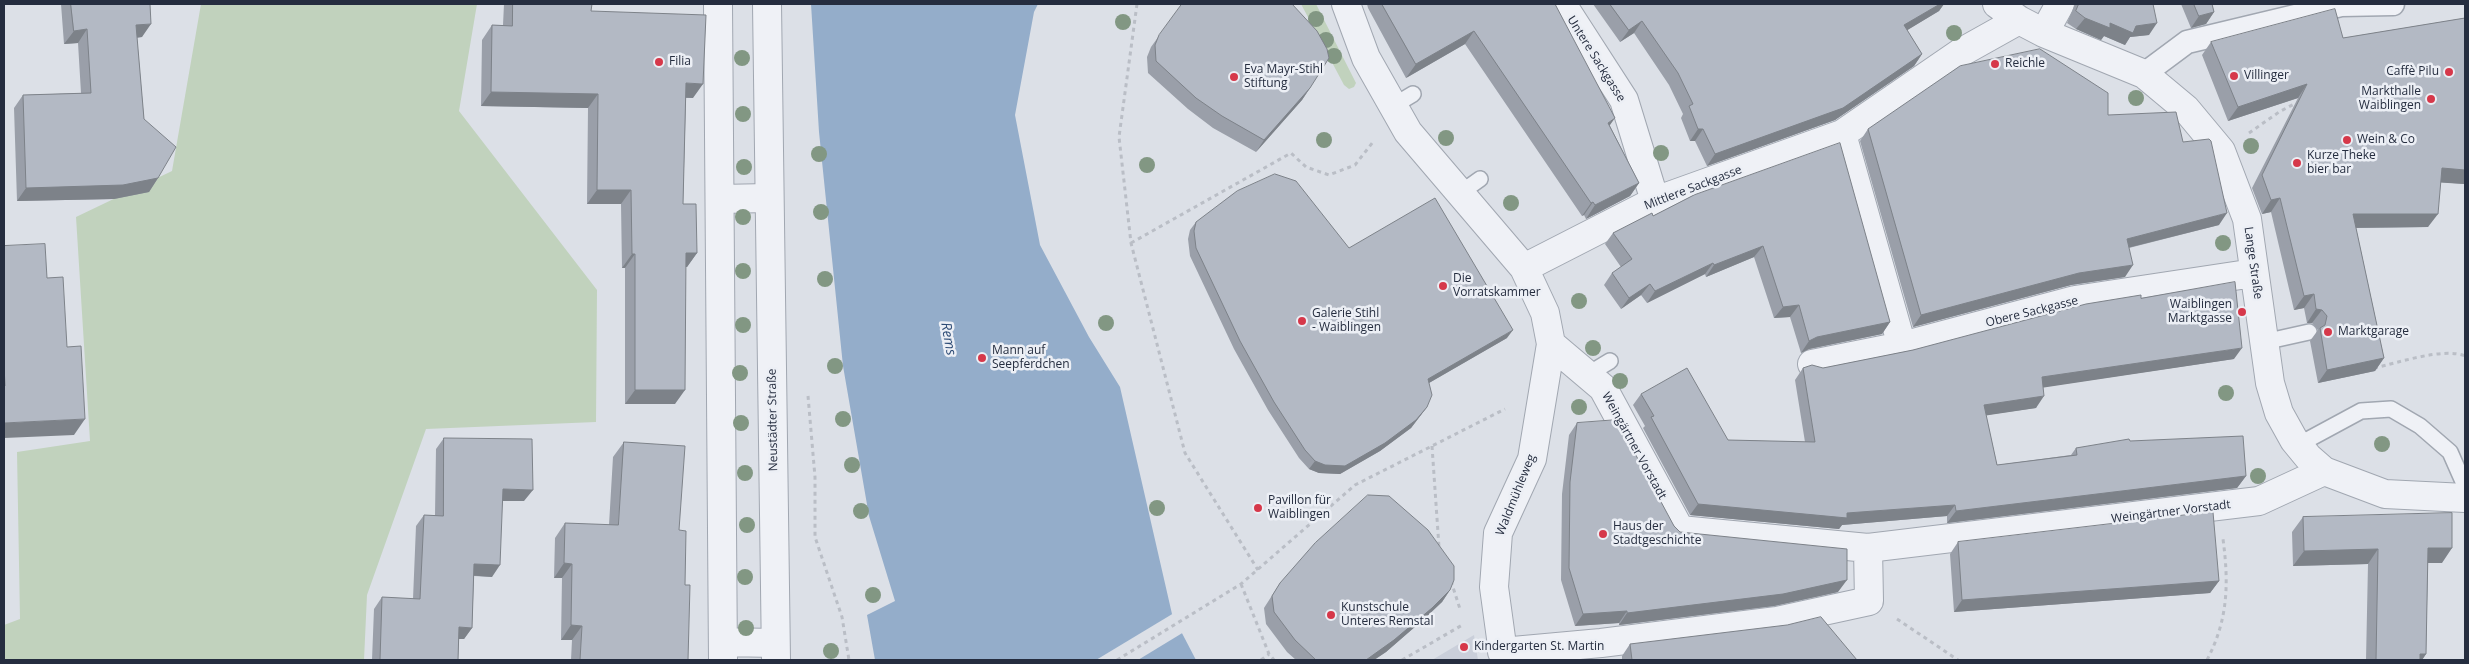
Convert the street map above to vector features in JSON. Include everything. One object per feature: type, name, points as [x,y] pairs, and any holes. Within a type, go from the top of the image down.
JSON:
[{"type":"street","name":"Neustädter Straße","points":[[718,4],[723,651],[776,652],[768,198],[767,4]]},
{"type":"street","points":[[1346,4],[1366,58],[1403,100],[1408,132],[1470,186],[1524,268],[1545,313],[1551,344],[1544,389]]},
{"type":"street","name":"Untere Sackgasse","points":[[1562,4],[1624,100],[1655,201]]},
{"type":"street","name":"Lange Straße","points":[[1997,4],[2019,20],[2044,33],[2144,74],[2186,109],[2221,151],[2247,219],[2270,383],[2279,413],[2298,445],[2324,471]]},
{"type":"street","points":[[2044,33],[2060,4]]},
{"type":"street","points":[[2144,74],[2187,42],[2341,5],[2392,4]]},
{"type":"street","name":"Mittlere Sackgasse","points":[[1524,268],[1655,201],[1842,134],[1960,53],[2019,20]]},
{"type":"street","points":[[1842,134],[1902,346]]},
{"type":"street","points":[[720,199],[768,198]]},
{"type":"street","name":"Obere Sackgasse","points":[[1812,364],[1902,346],[2075,300],[2254,273]]},
{"type":"street","name":"Weingärtner Vorstadt","points":[[1551,344],[1603,388],[1680,530],[1868,548],[2259,501],[2324,471]]},
{"type":"street","name":"Waldmühleweg","points":[[1503,656],[1494,587],[1498,533],[1532,459],[1544,389]]},
{"type":"street","points":[[2324,471],[2385,494],[2465,498]]},
{"type":"street","points":[[1503,656],[1777,621],[1869,601],[1868,548]]},
{"type":"lane","points":[[2264,342],[2308,332]]},
{"type":"lane","points":[[1587,375],[1610,361]]},
{"type":"lane","points":[[2298,445],[2361,411],[2391,409],[2420,426],[2450,452],[2465,486]]},
{"type":"path","points":[[1137,4],[1120,137],[1131,243],[1185,453],[1258,570]]},
{"type":"path","points":[[2251,131],[2278,112],[2305,100]]},
{"type":"path","points":[[1131,243],[1291,153],[1306,168],[1329,175],[1356,165],[1374,140],[1408,132]]},
{"type":"path","points":[[2374,368],[2439,354],[2456,352],[2465,356]]},
{"type":"path","points":[[1117,660],[1241,584],[1355,485],[1544,389]]},
{"type":"path","points":[[1432,446],[1439,545],[1442,554]]},
{"type":"path","points":[[2207,660],[2224,619],[2227,570],[2218,506]]},
{"type":"path","points":[[815,537],[842,617],[849,660]]},
{"type":"path","points":[[1450,580],[1465,624]]},
{"type":"path","points":[[1241,584],[1269,654],[1274,660]]},
{"type":"path","points":[[1869,601],[1937,644],[1958,660]]},
{"type":"path","points":[[1402,660],[1471,620]]},
{"type":"path","points":[[1261,660],[1269,654]]},
{"type":"shaded area","name":"Kindergarten St. Martin","points":[[1474,635],[1478,660],[1432,660]]},
{"type":"green space","points":[[201,4],[477,4],[459,111],[597,290],[596,422],[426,429],[367,595],[364,660],[4,660],[4,625],[20,619],[17,452],[90,441],[76,217],[172,171]]},
{"type":"green space","points":[[1301,4],[1316,4],[1356,83],[1354,87],[1349,89],[1344,85]]},
{"type":"water","name":"Rems","points":[[811,4],[1038,4],[1034,12],[1015,115],[1040,245],[1089,337],[1120,387],[1172,614],[1196,660],[875,660],[867,615],[895,601],[869,516],[843,366],[819,132]]},
{"type":"pier","points":[[1174,613],[1184,632],[1138,660],[1096,660]]},
{"type":"building","points":[[71,4],[150,4],[151,24],[136,25],[144,119],[176,147],[158,178],[123,185],[26,188],[23,95],[91,93],[87,29],[74,31]]},
{"type":"building","points":[[513,4],[592,4],[591,11],[706,15],[703,84],[686,83],[683,204],[696,204],[697,253],[686,253],[685,390],[635,390],[635,254],[632,254],[631,190],[597,190],[598,94],[491,92],[492,25],[512,26]]},
{"type":"building","name":"Eva Mayr-Stihl Stiftung","points":[[1182,4],[1292,4],[1317,31],[1327,49],[1329,58],[1310,88],[1264,140],[1222,116],[1196,98],[1156,61],[1155,45],[1159,35]]},
{"type":"building","points":[[1382,4],[1555,4],[1615,118],[1608,123],[1639,183],[1595,205],[1593,202],[1591,203],[1474,31],[1416,64]]},
{"type":"building","points":[[1610,4],[1940,4],[1904,25],[1922,54],[1843,108],[1715,154],[1703,129],[1698,129],[1689,106],[1693,104],[1678,73],[1642,21],[1629,30]]},
{"type":"building","points":[[2079,4],[2153,4],[2157,23],[2136,26],[2133,33],[2110,23],[2110,28],[2085,18],[2076,11]]},
{"type":"building","points":[[2194,4],[2212,4],[2214,12],[2199,16]]},
{"type":"building","points":[[2335,9],[2343,38],[2465,18],[2465,170],[2442,168],[2438,214],[2353,214],[2384,358],[2327,370],[2320,328],[2325,325],[2327,316],[2322,310],[2316,309],[2314,294],[2304,296],[2280,198],[2271,200],[2262,175],[2307,84],[2238,107],[2211,42]]},
{"type":"building","points":[[2040,49],[2108,93],[2108,115],[2176,112],[2183,142],[2209,139],[2227,213],[2127,239],[2133,265],[2079,273],[1921,315],[1868,129],[1960,66]]},
{"type":"building","points":[[1840,143],[1890,322],[1817,337],[1809,341],[1799,305],[1783,307],[1763,246],[1714,265],[1713,263],[1655,291],[1650,284],[1629,298],[1612,273],[1632,259],[1613,233],[1652,213],[1653,216],[1694,195]]},
{"type":"building","name":"Galerie Stihl - Waiblingen","points":[[1275,174],[1296,181],[1349,248],[1435,198],[1513,330],[1428,379],[1432,395],[1427,407],[1416,420],[1385,443],[1345,466],[1325,465],[1315,461],[1305,450],[1274,402],[1240,341],[1196,248],[1194,231],[1196,222],[1237,191]]},
{"type":"building","points":[[45,244],[47,278],[63,277],[67,347],[81,346],[85,419],[4,423],[4,246]]},
{"type":"building","points":[[2235,282],[2242,348],[2042,377],[2044,396],[1984,405],[1997,465],[2077,455],[2076,448],[2129,439],[2130,441],[2243,436],[2246,476],[1956,511],[1955,505],[1847,513],[1847,518],[1698,504],[1651,417],[1654,416],[1641,394],[1687,368],[1728,440],[1815,442],[1803,368],[1812,365],[1823,368],[1913,350],[2086,304],[2141,295],[2141,298]]},
{"type":"building","points":[[1617,420],[1674,526],[1680,532],[1847,549],[1847,580],[1783,594],[1627,613],[1627,611],[1583,614],[1569,568],[1570,482],[1577,423]]},
{"type":"building","points":[[444,438],[532,439],[533,490],[503,489],[500,565],[474,564],[472,628],[459,627],[458,660],[380,660],[382,597],[420,599],[424,515],[443,516]]},
{"type":"building","points":[[624,442],[685,446],[679,530],[686,531],[685,585],[690,585],[688,660],[580,660],[582,626],[571,625],[572,564],[564,563],[565,523],[618,525]]},
{"type":"building","points":[[1368,495],[1389,496],[1428,530],[1454,566],[1454,580],[1450,590],[1432,608],[1394,640],[1366,660],[1316,660],[1295,640],[1274,612],[1272,596],[1280,583],[1315,543]]},
{"type":"building","points":[[2213,512],[2219,581],[1962,600],[1958,542]]},
{"type":"building","points":[[2452,513],[2452,548],[2428,548],[2426,654],[2420,654],[2420,660],[2376,660],[2378,549],[2304,551],[2303,517]]},
{"type":"building","points":[[1821,617],[1857,660],[1632,660],[1630,644],[1787,625]]},
{"type":"place","name":"Filia","points":[[659,62]]},
{"type":"place","name":"Reichle","points":[[1995,64]]},
{"type":"place","name":"Caffè Pilu","points":[[2449,72]]},
{"type":"place","name":"Villinger","points":[[2234,76]]},
{"type":"place","name":"Eva Mayr-Stihl Stiftung","points":[[1234,77]]},
{"type":"place","name":"Markthalle Waiblingen","points":[[2431,99]]},
{"type":"place","name":"Wein & Co","points":[[2347,140]]},
{"type":"place","name":"Kurze Theke bier bar","points":[[2297,163]]},
{"type":"place","name":"Die Vorratskammer","points":[[1443,286]]},
{"type":"place","name":"Waiblingen Marktgasse","points":[[2242,312]]},
{"type":"place","name":"Galerie Stihl - Waiblingen","points":[[1302,321]]},
{"type":"place","name":"Marktgarage","points":[[2328,332]]},
{"type":"place","name":"Mann auf Seepferdchen","points":[[982,358]]},
{"type":"place","name":"Pavillon für Waiblingen","points":[[1258,508]]},
{"type":"place","name":"Haus der Stadtgeschichte","points":[[1603,534]]},
{"type":"place","name":"Kunstschule Unteres Remstal","points":[[1331,615]]},
{"type":"place","name":"Kindergarten St. Martin","points":[[1464,647]]}]
